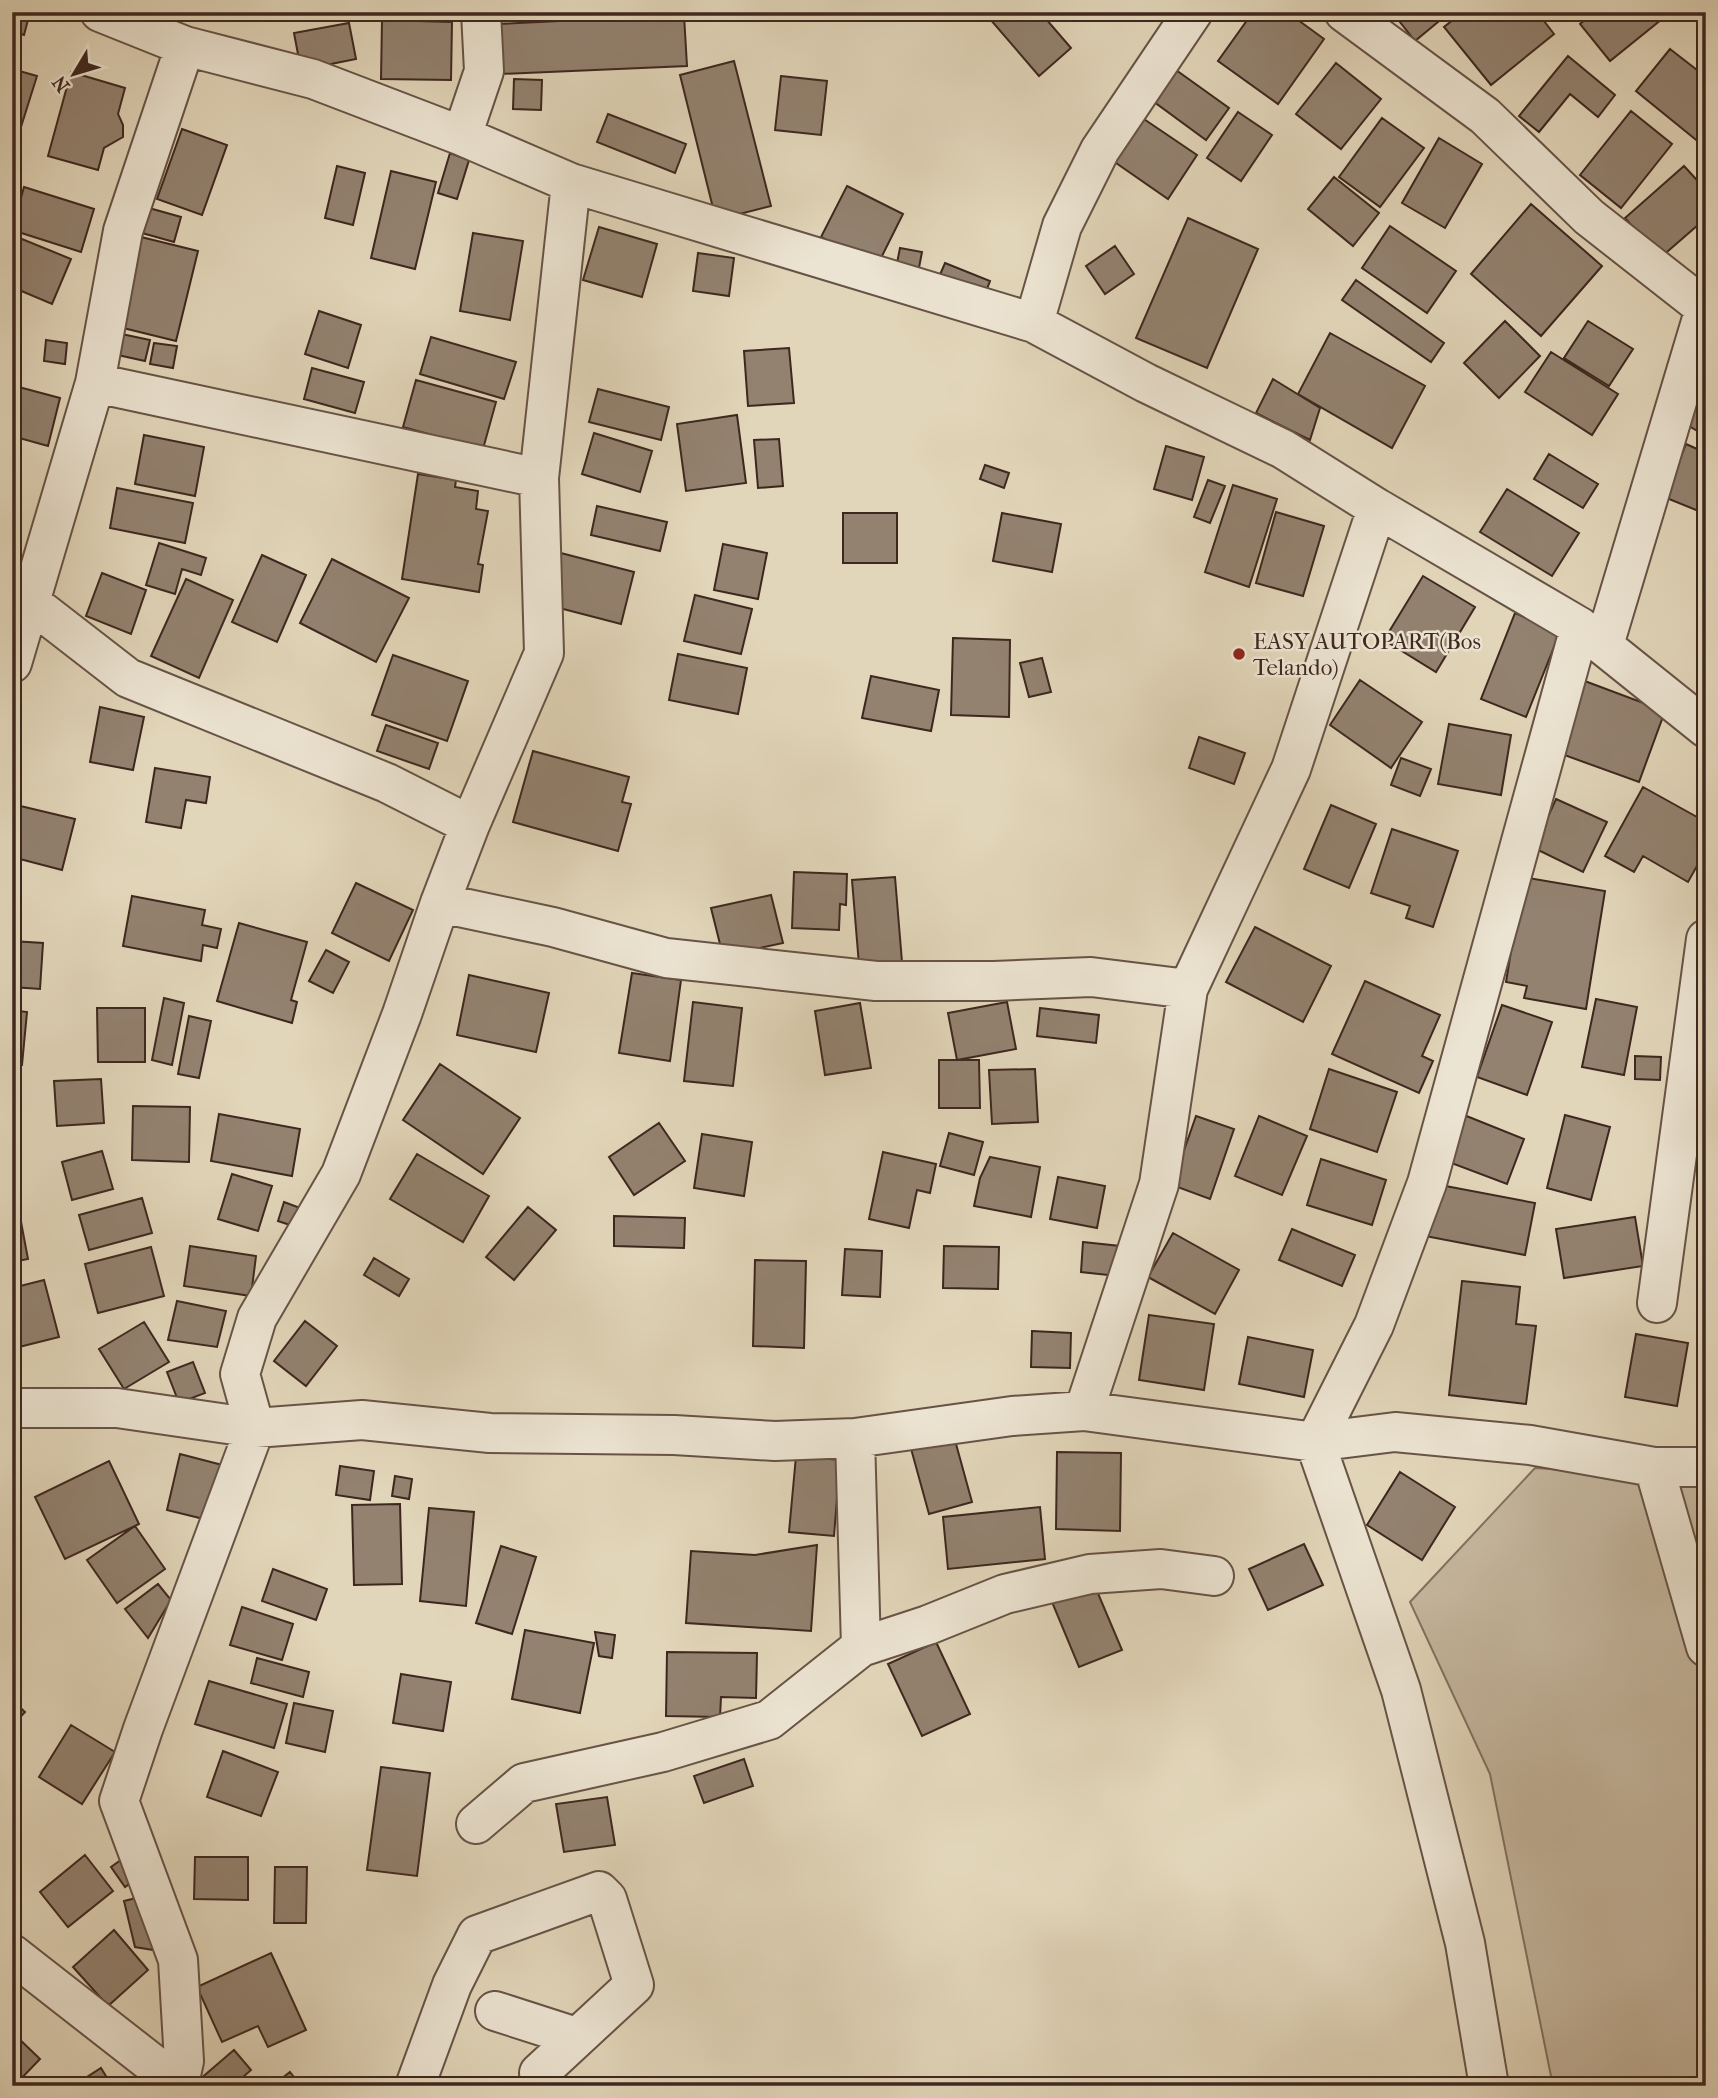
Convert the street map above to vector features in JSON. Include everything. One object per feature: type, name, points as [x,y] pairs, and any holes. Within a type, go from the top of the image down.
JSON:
[{"type":"street","points":[[100,12],[185,46],[313,79],[463,136],[571,183],[1034,323],[1146,383],[1283,449],[1592,636],[1706,728]]},
{"type":"street","points":[[463,136],[484,71],[481,12]]},
{"type":"street","points":[[1034,323],[1062,226],[1089,171],[1100,150],[1193,12]]},
{"type":"street","points":[[1344,12],[1485,116],[1589,217],[1705,307],[1592,636],[1427,1183],[1374,1325],[1315,1442],[1405,1702],[1465,1942],[1489,2086]]},
{"type":"street","points":[[12,663],[21,599],[95,383],[123,231],[185,46]]},
{"type":"street","points":[[12,1954],[180,2085],[184,2061],[178,1960],[119,1801],[143,1729],[255,1428],[240,1374],[257,1318],[341,1174],[470,825],[544,653],[539,478],[571,183]]},
{"type":"street","points":[[95,383],[539,478]]},
{"type":"street","points":[[1084,1411],[1159,1184],[1188,989],[1291,769],[1377,508]]},
{"type":"street","points":[[21,599],[128,678],[387,783],[470,825]]},
{"type":"street","points":[[440,903],[553,927],[666,958],[876,981],[994,981],[1091,977],[1188,989]]},
{"type":"street","points":[[1657,1303],[1706,939]]},
{"type":"street","points":[[12,1408],[117,1408],[255,1428],[362,1420],[490,1433],[674,1435],[775,1441],[855,1437],[1012,1416],[1084,1411],[1315,1442],[1395,1432],[1530,1445],[1654,1467],[1706,1467]]},
{"type":"street","points":[[855,1437],[861,1647]]},
{"type":"street","points":[[1654,1467],[1706,1647]]},
{"type":"street","points":[[476,1824],[524,1783],[663,1752],[769,1720],[861,1647],[928,1625],[1005,1594],[1090,1574],[1161,1569],[1214,1576]]},
{"type":"street","points":[[415,2086],[452,1985],[477,1935],[599,1891],[607,1899],[634,1985],[539,2073]]},
{"type":"street","points":[[495,2011],[576,2037]]},
{"type":"shaded area","points":[[1535,1468],[1702,1478],[1706,1495],[1706,2086],[1553,2086],[1490,1774],[1410,1602]]},
{"type":"building","points":[[12,12],[29,16],[24,35],[14,32],[12,38]]},
{"type":"building","points":[[997,12],[1040,12],[1071,48],[1039,76],[990,19]]},
{"type":"building","points":[[1253,12],[1287,12],[1324,39],[1278,104],[1218,61]]},
{"type":"building","points":[[1392,12],[1450,12],[1415,41]]},
{"type":"building","points":[[1463,12],[1537,12],[1554,34],[1491,85],[1444,27]]},
{"type":"building","points":[[1594,12],[1665,12],[1667,15],[1610,61],[1580,24]]},
{"type":"building","points":[[684,15],[687,66],[500,74],[497,24]]},
{"type":"building","points":[[382,20],[452,22],[451,80],[381,79]]},
{"type":"building","points":[[349,23],[356,59],[301,70],[294,33]]},
{"type":"building","points":[[1670,49],[1706,77],[1706,148],[1636,91]]},
{"type":"building","points":[[1568,56],[1615,95],[1598,117],[1570,94],[1539,132],[1519,116]]},
{"type":"building","points":[[734,61],[771,206],[716,220],[680,75]]},
{"type":"building","points":[[1336,63],[1381,99],[1341,149],[1296,114]]},
{"type":"building","points":[[1169,65],[1229,108],[1206,140],[1146,96]]},
{"type":"building","points":[[12,69],[37,76],[15,146],[12,146]]},
{"type":"building","points":[[71,72],[125,88],[118,114],[123,125],[123,137],[104,148],[98,170],[48,156]]},
{"type":"building","points":[[781,76],[827,81],[821,135],[775,130]]},
{"type":"building","points":[[514,79],[542,80],[541,110],[513,109]]},
{"type":"building","points":[[1631,111],[1672,144],[1621,208],[1580,175]]},
{"type":"building","points":[[1238,112],[1272,135],[1241,181],[1207,158]]},
{"type":"building","points":[[1135,113],[1197,155],[1168,199],[1106,156]]},
{"type":"building","points":[[608,114],[686,144],[675,173],[597,142]]},
{"type":"building","points":[[1382,118],[1424,148],[1380,207],[1339,177]]},
{"type":"building","points":[[182,129],[227,145],[202,215],[157,199]]},
{"type":"building","points":[[1439,138],[1482,164],[1445,228],[1402,203]]},
{"type":"building","points":[[450,153],[469,160],[457,199],[438,193]]},
{"type":"building","points":[[337,166],[365,173],[353,225],[325,218]]},
{"type":"building","points":[[1684,166],[1706,190],[1706,218],[1660,258],[1625,218]]},
{"type":"building","points":[[391,171],[436,182],[415,269],[371,258]]},
{"type":"building","points":[[1334,177],[1379,213],[1353,246],[1308,209]]},
{"type":"building","points":[[847,186],[903,214],[877,266],[821,237]]},
{"type":"building","points":[[24,187],[94,209],[81,252],[12,230]]},
{"type":"building","points":[[1531,204],[1602,266],[1541,336],[1471,274]]},
{"type":"building","points":[[149,208],[181,217],[174,242],[142,233]]},
{"type":"building","points":[[1188,218],[1258,249],[1207,368],[1136,338]]},
{"type":"building","points":[[1390,226],[1456,271],[1427,313],[1362,268]]},
{"type":"building","points":[[599,227],[657,244],[642,297],[583,280]]},
{"type":"building","points":[[473,233],[523,241],[510,320],[460,311]]},
{"type":"building","points":[[12,235],[71,259],[52,304],[12,287]]},
{"type":"building","points":[[137,236],[198,251],[176,341],[115,326]]},
{"type":"building","points":[[1115,246],[1134,274],[1105,294],[1086,266]]},
{"type":"building","points":[[900,248],[922,252],[917,278],[895,273]]},
{"type":"building","points":[[698,253],[734,258],[729,296],[693,291]]},
{"type":"building","points":[[945,263],[990,281],[982,302],[936,284]]},
{"type":"building","points":[[1356,280],[1444,343],[1431,362],[1342,300]]},
{"type":"building","points":[[319,311],[361,325],[348,368],[305,354]]},
{"type":"building","points":[[1505,321],[1540,356],[1499,398],[1464,363]]},
{"type":"building","points":[[1588,321],[1633,349],[1609,386],[1564,358]]},
{"type":"building","points":[[117,333],[150,340],[145,361],[113,354]]},
{"type":"building","points":[[1330,333],[1425,386],[1392,448],[1298,394]]},
{"type":"building","points":[[431,337],[516,362],[504,399],[420,374]]},
{"type":"building","points":[[46,340],[67,343],[65,364],[44,361]]},
{"type":"building","points":[[154,343],[177,346],[173,368],[150,364]]},
{"type":"building","points":[[789,348],[794,403],[748,406],[744,351]]},
{"type":"building","points":[[1551,352],[1618,394],[1592,435],[1525,392]]},
{"type":"building","points":[[312,368],[364,382],[355,413],[304,399]]},
{"type":"building","points":[[1273,379],[1320,408],[1310,440],[1256,413]]},
{"type":"building","points":[[416,380],[496,402],[483,449],[403,427]]},
{"type":"building","points":[[1706,380],[1706,436],[1682,422]]},
{"type":"building","points":[[15,386],[60,398],[48,446],[12,436],[12,398]]},
{"type":"building","points":[[598,389],[669,407],[661,440],[589,422]]},
{"type":"building","points":[[737,415],[746,483],[686,491],[677,424]]},
{"type":"building","points":[[594,433],[652,451],[640,492],[582,474]]},
{"type":"building","points":[[144,435],[204,447],[195,496],[135,484]]},
{"type":"building","points":[[779,439],[783,486],[758,488],[754,440]]},
{"type":"building","points":[[1686,444],[1706,453],[1706,514],[1664,497]]},
{"type":"building","points":[[1166,446],[1204,457],[1192,500],[1154,489]]},
{"type":"building","points":[[1549,454],[1598,484],[1583,508],[1534,479]]},
{"type":"building","points":[[985,465],[1009,473],[1004,488],[980,479]]},
{"type":"building","points":[[418,474],[456,480],[455,487],[478,491],[476,509],[488,511],[478,564],[483,565],[479,592],[402,579]]},
{"type":"building","points":[[1208,480],[1225,486],[1210,523],[1194,517]]},
{"type":"building","points":[[1233,485],[1277,499],[1249,587],[1205,572]]},
{"type":"building","points":[[117,488],[193,503],[185,543],[110,528]]},
{"type":"building","points":[[1507,489],[1579,533],[1552,576],[1480,532]]},
{"type":"building","points":[[597,506],[667,522],[660,551],[591,535]]},
{"type":"building","points":[[1276,512],[1324,526],[1303,596],[1256,583]]},
{"type":"building","points":[[843,513],[897,513],[897,563],[843,563]]},
{"type":"building","points":[[1002,513],[1061,524],[1052,572],[993,561]]},
{"type":"building","points":[[159,543],[206,558],[201,575],[182,569],[175,594],[146,585]]},
{"type":"building","points":[[723,544],[767,553],[758,599],[714,590]]},
{"type":"building","points":[[557,552],[634,572],[621,624],[544,604]]},
{"type":"building","points":[[262,555],[306,575],[277,642],[232,622]]},
{"type":"building","points":[[332,559],[409,598],[376,662],[300,623]]},
{"type":"building","points":[[102,573],[146,590],[131,634],[86,616]]},
{"type":"building","points":[[1423,576],[1475,607],[1436,672],[1384,640]]},
{"type":"building","points":[[186,579],[233,600],[199,678],[151,656]]},
{"type":"building","points":[[695,595],[752,609],[741,654],[684,641]]},
{"type":"building","points":[[1515,613],[1560,632],[1526,717],[1481,699]]},
{"type":"building","points":[[953,638],[1010,640],[1009,717],[951,715]]},
{"type":"building","points":[[678,654],[747,668],[738,714],[669,700]]},
{"type":"building","points":[[393,655],[468,681],[447,741],[372,715]]},
{"type":"building","points":[[1042,658],[1051,692],[1029,697],[1020,663]]},
{"type":"building","points":[[871,676],[939,690],[931,731],[862,718]]},
{"type":"building","points":[[1360,680],[1422,722],[1391,768],[1330,725]]},
{"type":"building","points":[[1582,680],[1665,711],[1639,782],[1556,752]]},
{"type":"building","points":[[100,707],[144,717],[133,770],[90,762]]},
{"type":"building","points":[[1449,724],[1511,735],[1501,795],[1438,784]]},
{"type":"building","points":[[386,725],[438,743],[429,769],[377,751]]},
{"type":"building","points":[[1199,737],[1245,753],[1234,784],[1189,768]]},
{"type":"building","points":[[533,751],[629,777],[622,802],[631,804],[618,851],[513,822]]},
{"type":"building","points":[[1401,758],[1431,769],[1420,796],[1391,785]]},
{"type":"building","points":[[155,768],[210,777],[206,803],[186,800],[181,828],[146,822]]},
{"type":"building","points":[[1643,787],[1706,822],[1706,850],[1688,882],[1643,856],[1634,872],[1605,856]]},
{"type":"building","points":[[1556,799],[1607,822],[1583,872],[1534,848]]},
{"type":"building","points":[[12,804],[75,819],[62,870],[12,857]]},
{"type":"building","points":[[1331,805],[1376,824],[1349,888],[1304,869]]},
{"type":"building","points":[[1392,829],[1458,851],[1433,927],[1406,918],[1410,906],[1371,893]]},
{"type":"building","points":[[794,872],[847,874],[846,905],[840,904],[839,930],[792,928]]},
{"type":"building","points":[[895,877],[902,962],[859,965],[852,880]]},
{"type":"building","points":[[1523,877],[1605,891],[1586,1009],[1524,998],[1527,986],[1506,982]]},
{"type":"building","points":[[356,883],[413,910],[389,961],[332,933]]},
{"type":"building","points":[[771,895],[783,943],[723,956],[711,908]]},
{"type":"building","points":[[132,896],[205,910],[202,925],[221,929],[217,948],[203,945],[201,961],[123,946]]},
{"type":"building","points":[[239,923],[307,942],[291,1000],[297,1002],[292,1023],[217,1001]]},
{"type":"building","points":[[1255,927],[1331,966],[1303,1022],[1226,982]]},
{"type":"building","points":[[12,941],[43,943],[40,989],[12,987]]},
{"type":"building","points":[[326,950],[349,962],[333,993],[309,981]]},
{"type":"building","points":[[632,973],[681,980],[670,1061],[619,1053]]},
{"type":"building","points":[[469,975],[549,993],[536,1052],[457,1035]]},
{"type":"building","points":[[1365,981],[1440,1015],[1422,1056],[1433,1061],[1419,1093],[1332,1054]]},
{"type":"building","points":[[164,998],[184,1003],[172,1065],[152,1060]]},
{"type":"building","points":[[1596,999],[1637,1007],[1624,1075],[1582,1067]]},
{"type":"building","points":[[693,1002],[742,1008],[733,1086],[684,1081]]},
{"type":"building","points":[[1007,1002],[1016,1049],[957,1060],[948,1013]]},
{"type":"building","points":[[860,1003],[871,1068],[825,1075],[815,1011]]},
{"type":"building","points":[[1502,1005],[1552,1022],[1527,1095],[1477,1077]]},
{"type":"building","points":[[97,1008],[145,1008],[145,1062],[98,1062]]},
{"type":"building","points":[[1040,1008],[1099,1015],[1096,1043],[1037,1036]]},
{"type":"building","points":[[12,1010],[27,1012],[22,1065],[12,1064]]},
{"type":"building","points":[[189,1016],[211,1021],[199,1078],[178,1074]]},
{"type":"building","points":[[1635,1056],[1661,1057],[1660,1080],[1635,1079]]},
{"type":"building","points":[[939,1060],[979,1060],[980,1108],[939,1108]]},
{"type":"building","points":[[440,1064],[520,1118],[483,1174],[403,1120]]},
{"type":"building","points":[[1035,1069],[1038,1122],[992,1124],[989,1070]]},
{"type":"building","points":[[1329,1069],[1397,1092],[1377,1152],[1310,1129]]},
{"type":"building","points":[[101,1079],[104,1123],[57,1126],[54,1081]]},
{"type":"building","points":[[133,1106],[190,1107],[189,1162],[132,1160]]},
{"type":"building","points":[[219,1114],[300,1129],[292,1176],[211,1161]]},
{"type":"building","points":[[1464,1115],[1524,1139],[1507,1184],[1446,1161]]},
{"type":"building","points":[[1565,1115],[1610,1127],[1591,1200],[1547,1188]]},
{"type":"building","points":[[1196,1116],[1234,1129],[1210,1199],[1172,1185]]},
{"type":"building","points":[[1259,1116],[1307,1136],[1282,1195],[1235,1176]]},
{"type":"building","points":[[659,1123],[685,1161],[634,1195],[609,1157]]},
{"type":"building","points":[[949,1133],[983,1142],[974,1175],[940,1166]]},
{"type":"building","points":[[702,1134],[752,1142],[744,1196],[694,1188]]},
{"type":"building","points":[[102,1151],[113,1189],[72,1200],[62,1162]]},
{"type":"building","points":[[883,1152],[936,1164],[930,1193],[917,1190],[909,1228],[869,1219]]},
{"type":"building","points":[[417,1154],[489,1196],[463,1242],[390,1199]]},
{"type":"building","points":[[990,1157],[1040,1167],[1031,1217],[974,1206],[980,1178]]},
{"type":"building","points":[[1321,1159],[1386,1180],[1372,1225],[1307,1205]]},
{"type":"building","points":[[12,1174],[28,1259],[12,1262]]},
{"type":"building","points":[[232,1174],[272,1186],[258,1231],[218,1219]]},
{"type":"building","points":[[1058,1177],[1105,1186],[1097,1228],[1050,1219]]},
{"type":"building","points":[[1435,1184],[1535,1203],[1525,1255],[1425,1236]]},
{"type":"building","points":[[142,1198],[152,1233],[89,1250],[79,1215]]},
{"type":"building","points":[[284,1202],[311,1212],[305,1230],[278,1221]]},
{"type":"building","points":[[528,1207],[556,1230],[514,1280],[486,1257]]},
{"type":"building","points":[[614,1216],[685,1218],[684,1248],[614,1246]]},
{"type":"building","points":[[1635,1217],[1643,1266],[1564,1278],[1556,1229]]},
{"type":"building","points":[[1292,1229],[1355,1255],[1342,1286],[1279,1260]]},
{"type":"building","points":[[1173,1233],[1239,1270],[1215,1314],[1148,1277]]},
{"type":"building","points":[[1083,1242],[1120,1246],[1117,1276],[1081,1272]]},
{"type":"building","points":[[190,1246],[256,1256],[251,1296],[184,1286]]},
{"type":"building","points":[[944,1246],[999,1247],[998,1289],[943,1288]]},
{"type":"building","points":[[151,1247],[164,1296],[98,1313],[85,1264]]},
{"type":"building","points":[[845,1249],[882,1251],[880,1297],[842,1295]]},
{"type":"building","points":[[374,1258],[409,1279],[399,1296],[364,1275]]},
{"type":"building","points":[[755,1260],[806,1261],[804,1348],[753,1346]]},
{"type":"building","points":[[44,1280],[59,1337],[15,1348],[12,1337],[12,1288]]},
{"type":"building","points":[[1462,1281],[1520,1287],[1516,1324],[1536,1326],[1526,1404],[1449,1395]]},
{"type":"building","points":[[177,1301],[226,1311],[217,1347],[168,1340]]},
{"type":"building","points":[[1149,1315],[1214,1324],[1204,1390],[1139,1380]]},
{"type":"building","points":[[305,1321],[337,1346],[306,1386],[274,1361]]},
{"type":"building","points":[[144,1322],[169,1362],[124,1389],[99,1349]]},
{"type":"building","points":[[1032,1331],[1071,1333],[1070,1368],[1031,1367]]},
{"type":"building","points":[[1636,1334],[1688,1343],[1677,1406],[1625,1397]]},
{"type":"building","points":[[1248,1337],[1313,1350],[1304,1397],[1239,1384]]},
{"type":"building","points":[[193,1362],[205,1393],[179,1403],[167,1372]]},
{"type":"building","points":[[953,1433],[972,1502],[929,1514],[910,1445]]},
{"type":"building","points":[[1057,1452],[1121,1453],[1120,1531],[1056,1529]]},
{"type":"building","points":[[180,1454],[230,1467],[216,1522],[167,1510]]},
{"type":"building","points":[[796,1456],[840,1460],[834,1536],[789,1532]]},
{"type":"building","points":[[109,1461],[139,1524],[65,1559],[35,1497]]},
{"type":"building","points":[[340,1466],[374,1471],[370,1500],[336,1495]]},
{"type":"building","points":[[1400,1472],[1455,1507],[1422,1560],[1367,1525]]},
{"type":"building","points":[[395,1476],[412,1479],[409,1499],[392,1496]]},
{"type":"building","points":[[400,1504],[402,1584],[354,1585],[352,1505]]},
{"type":"building","points":[[1040,1507],[1045,1559],[948,1569],[943,1517]]},
{"type":"building","points":[[429,1508],[474,1512],[466,1606],[420,1601]]},
{"type":"building","points":[[135,1526],[165,1569],[117,1603],[87,1560]]},
{"type":"building","points":[[1304,1544],[1323,1585],[1268,1610],[1249,1569]]},
{"type":"building","points":[[817,1545],[811,1631],[686,1623],[691,1551],[755,1555]]},
{"type":"building","points":[[501,1546],[536,1557],[512,1634],[476,1623]]},
{"type":"building","points":[[273,1569],[327,1589],[316,1620],[262,1601]]},
{"type":"building","points":[[158,1584],[171,1600],[148,1638],[125,1609]]},
{"type":"building","points":[[1094,1584],[1122,1650],[1079,1667],[1052,1602]]},
{"type":"building","points":[[242,1607],[293,1624],[282,1660],[230,1645]]},
{"type":"building","points":[[525,1630],[594,1643],[580,1713],[512,1699]]},
{"type":"building","points":[[595,1632],[615,1635],[612,1658],[599,1656]]},
{"type":"building","points":[[936,1642],[970,1714],[922,1736],[888,1664]]},
{"type":"building","points":[[667,1652],[757,1653],[756,1698],[721,1697],[720,1717],[666,1716]]},
{"type":"building","points":[[257,1658],[309,1672],[303,1697],[251,1683]]},
{"type":"building","points":[[401,1674],[451,1682],[443,1731],[393,1723]]},
{"type":"building","points":[[209,1681],[287,1704],[274,1748],[195,1724]]},
{"type":"building","points":[[12,1700],[25,1712],[12,1726]]},
{"type":"building","points":[[294,1703],[333,1711],[325,1752],[286,1743]]},
{"type":"building","points":[[71,1725],[115,1752],[82,1804],[39,1777]]},
{"type":"building","points":[[223,1751],[278,1772],[261,1816],[207,1797]]},
{"type":"building","points":[[744,1759],[753,1786],[704,1803],[694,1776]]},
{"type":"building","points":[[381,1767],[430,1773],[417,1876],[367,1870]]},
{"type":"building","points":[[607,1797],[615,1845],[564,1852],[556,1804]]},
{"type":"building","points":[[85,1855],[113,1891],[68,1927],[40,1892]]},
{"type":"building","points":[[128,1855],[142,1875],[125,1887],[111,1867]]},
{"type":"building","points":[[195,1857],[248,1857],[248,1900],[194,1899]]},
{"type":"building","points":[[275,1867],[307,1867],[306,1923],[274,1923]]},
{"type":"building","points":[[140,1897],[153,1950],[135,1947],[124,1901]]},
{"type":"building","points":[[114,1930],[148,1970],[108,2006],[73,1967]]},
{"type":"building","points":[[271,1953],[306,2030],[268,2047],[258,2026],[222,2042],[197,1987]]},
{"type":"building","points":[[12,2032],[40,2059],[14,2086],[12,2086]]},
{"type":"building","points":[[234,2050],[251,2070],[233,2086],[192,2086]]},
{"type":"building","points":[[101,2068],[112,2086],[73,2086]]},
{"type":"building","points":[[290,2072],[301,2086],[272,2086]]},
{"type":"place","name":"EASY AUTOPART(Bos Telando)","points":[[1239,654]]}]
